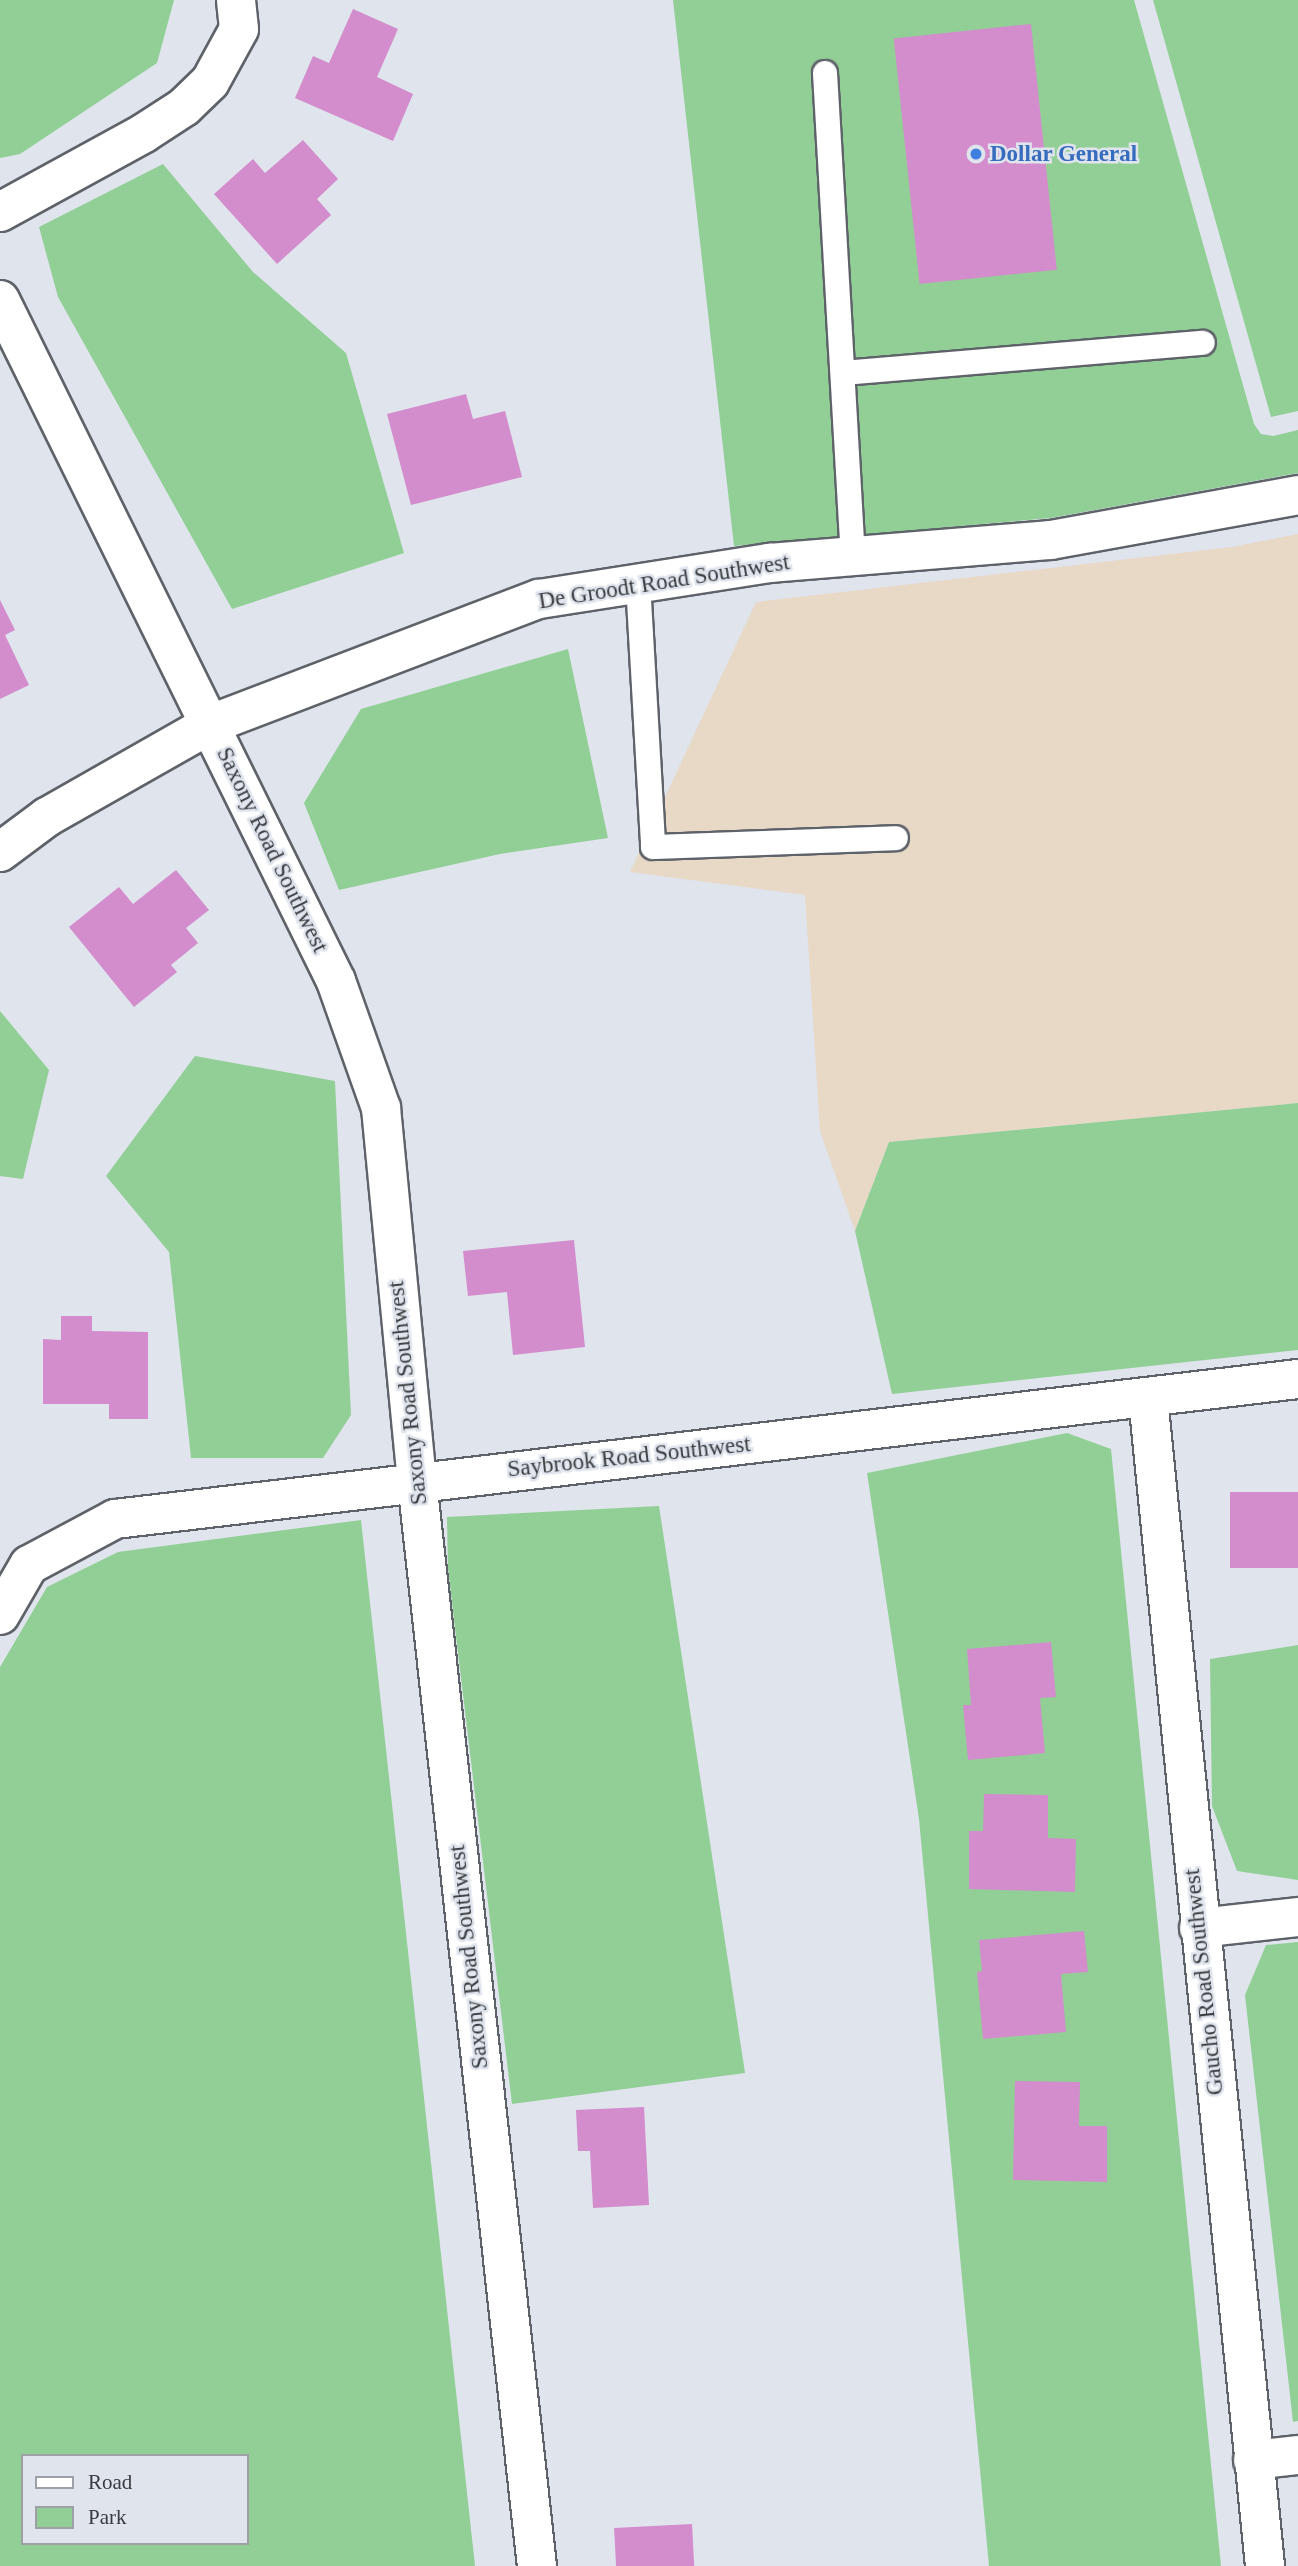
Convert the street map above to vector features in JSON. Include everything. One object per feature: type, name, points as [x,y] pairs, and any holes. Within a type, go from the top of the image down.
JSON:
[{"type":"street","points":[[0,212],[144,133],[184,107],[210,82],[239,29],[236,0]]},
{"type":"street","name":"Saxony Road Southwest","points":[[0,300],[336,981],[381,1108],[417,1481],[537,2566]]},
{"type":"street","name":"De Groodt Road Southwest","points":[[0,852],[47,817],[211,724],[539,599],[770,563],[1051,540],[1298,495]]},
{"type":"street","name":"Saybrook Road Southwest","points":[[0,1615],[29,1565],[114,1519],[417,1481],[1298,1379]]},
{"type":"street","name":"Gaucho Road Southwest","points":[[1148,1398],[1265,2566]]},
{"type":"street","points":[[1199,1928],[1298,1917]]},
{"type":"street","points":[[1253,2460],[1298,2455]]},
{"type":"lane","points":[[825,73],[853,556]]},
{"type":"lane","points":[[843,373],[1203,343]]},
{"type":"lane","points":[[638,583],[653,847],[896,838]]},
{"type":"shaded area","points":[[1298,534],[1298,1103],[889,1142],[855,1231],[820,1131],[805,895],[630,872],[756,602],[1232,547]]},
{"type":"green space","points":[[0,0],[174,0],[157,63],[20,154],[0,158]]},
{"type":"green space","points":[[673,0],[1134,0],[1254,424],[1261,434],[1273,436],[1298,430],[1298,473],[1051,518],[734,546]]},
{"type":"green space","points":[[1153,0],[1298,0],[1298,411],[1271,417]]},
{"type":"green space","points":[[163,164],[253,272],[346,353],[404,553],[232,609],[58,297],[39,227]]},
{"type":"green space","points":[[568,649],[608,838],[500,854],[339,890],[304,803],[361,709]]},
{"type":"green space","points":[[0,1011],[49,1070],[23,1179],[0,1176]]},
{"type":"green space","points":[[195,1056],[335,1081],[351,1415],[323,1458],[191,1458],[169,1252],[106,1176]]},
{"type":"green space","points":[[1298,1103],[1298,1350],[892,1394],[855,1231],[889,1142]]},
{"type":"green space","points":[[1067,1433],[1111,1449],[1221,2566],[989,2566],[919,1819],[867,1473]]},
{"type":"green space","points":[[659,1506],[745,2073],[512,2104],[448,1569],[447,1517]]},
{"type":"green space","points":[[361,1520],[475,2566],[0,2566],[0,1667],[47,1587],[118,1552]]},
{"type":"green space","points":[[1298,1645],[1298,1880],[1237,1871],[1212,1806],[1210,1659]]},
{"type":"green space","points":[[1298,1942],[1298,2421],[1293,2422],[1245,1995],[1266,1945]]},
{"type":"building","points":[[353,9],[398,29],[377,77],[413,94],[393,141],[295,98],[313,56],[329,63]]},
{"type":"building","name":"Dollar General","points":[[1031,24],[1057,270],[920,284],[894,38]]},
{"type":"building","points":[[303,140],[338,179],[317,199],[331,215],[277,264],[214,194],[253,159],[265,173]]},
{"type":"building","points":[[466,394],[473,419],[505,411],[522,477],[411,505],[387,414]]},
{"type":"building","points":[[0,600],[15,630],[5,635],[29,685],[0,699]]},
{"type":"building","points":[[176,870],[209,910],[186,928],[198,943],[171,965],[177,972],[134,1007],[69,927],[119,887],[133,904]]},
{"type":"building","points":[[574,1240],[585,1347],[513,1355],[507,1292],[468,1296],[463,1251]]},
{"type":"building","points":[[61,1316],[92,1316],[92,1331],[148,1332],[148,1419],[109,1419],[109,1404],[43,1404],[43,1339],[61,1340]]},
{"type":"building","points":[[1230,1492],[1298,1492],[1298,1568],[1230,1568]]},
{"type":"building","points":[[1051,1642],[1056,1697],[1040,1698],[1045,1753],[968,1760],[963,1705],[971,1705],[967,1649]]},
{"type":"building","points":[[984,1794],[1048,1795],[1048,1838],[1076,1839],[1075,1892],[969,1889],[969,1831],[983,1831]]},
{"type":"building","points":[[1084,1931],[1088,1972],[1061,1974],[1066,2032],[983,2039],[977,1972],[982,1971],[979,1940]]},
{"type":"building","points":[[1015,2081],[1080,2082],[1079,2126],[1107,2126],[1107,2182],[1013,2180]]},
{"type":"building","points":[[644,2107],[649,2205],[593,2208],[590,2151],[578,2151],[576,2110]]},
{"type":"building","points":[[692,2524],[694,2566],[616,2566],[614,2528]]},
{"type":"place","name":"Dollar General","points":[[976,154]]}]
